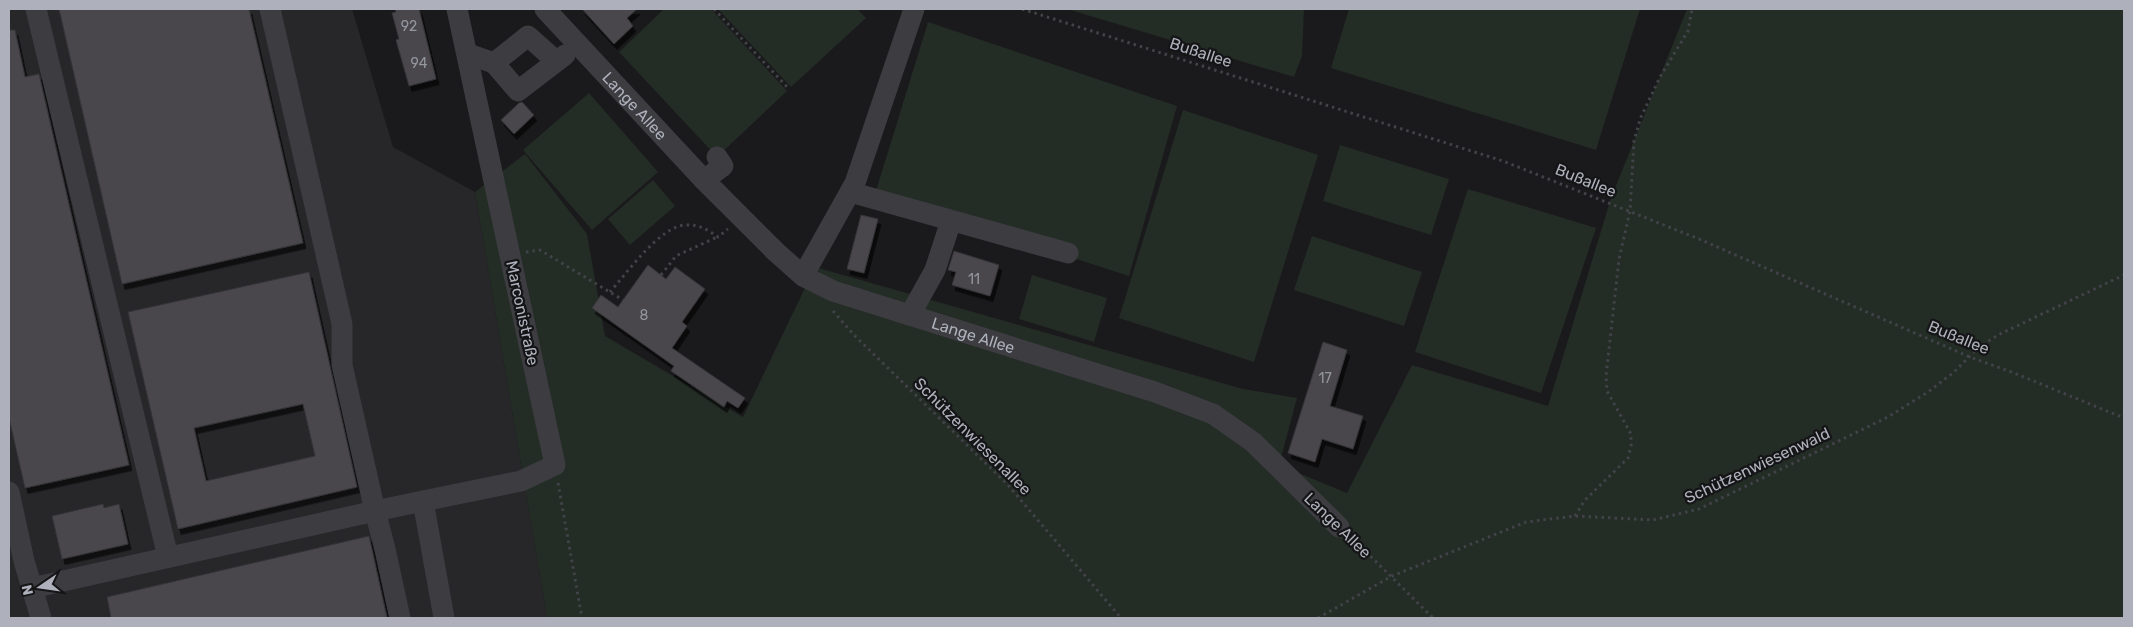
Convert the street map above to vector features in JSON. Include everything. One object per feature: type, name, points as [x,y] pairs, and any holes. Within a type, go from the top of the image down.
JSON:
[{"type":"street","points":[[36,9],[168,557]]},
{"type":"street","points":[[270,9],[342,324],[342,365],[400,618]]},
{"type":"street","name":"Marconistraße","points":[[458,9],[555,465]]},
{"type":"street","name":"Lange Allee","points":[[545,9],[704,180],[803,276],[833,291],[1155,392],[1213,414],[1253,442],[1339,527]]},
{"type":"street","points":[[803,276],[855,183],[914,9]]},
{"type":"street","points":[[468,54],[494,63],[518,91],[560,58],[528,36],[494,63]]},
{"type":"street","points":[[704,180],[723,166],[717,157]]},
{"type":"street","points":[[850,192],[1068,253]]},
{"type":"street","points":[[910,315],[935,270],[951,221]]},
{"type":"street","points":[[32,588],[375,511],[522,481],[555,465]]},
{"type":"street","points":[[9,492],[41,618]]},
{"type":"street","points":[[423,501],[444,618]]},
{"type":"path","points":[[714,9],[789,89]]},
{"type":"path","name":"Bußallee","points":[[1022,9],[1503,161],[1699,239],[1970,356],[2014,372],[2124,418]]},
{"type":"path","points":[[1574,516],[1585,500],[1628,458],[1631,446],[1630,434],[1607,391],[1606,376],[1619,259],[1630,211],[1634,141],[1641,117],[1660,76],[1688,31],[1692,9]]},
{"type":"path","points":[[661,274],[676,256],[718,237],[742,218]]},
{"type":"path","points":[[610,292],[657,238],[685,224],[704,227],[718,237]]},
{"type":"path","points":[[511,253],[540,250],[623,300]]},
{"type":"path","name":"Schützenwiesenwald","points":[[1318,618],[1392,576],[1526,522],[1574,516],[1653,520],[1698,509],[1888,416],[1928,392],[1980,346],[2000,334],[2124,275]]},
{"type":"path","name":"Schützenwiesenallee","points":[[829,306],[854,335],[1008,485],[1121,618]]},
{"type":"path","points":[[555,465],[583,618]]},
{"type":"path","name":"Lange Allee","points":[[1339,527],[1392,576],[1433,618]]},
{"type":"shaded area","points":[[9,9],[352,9],[393,147],[475,192],[547,618],[9,618]]},
{"type":"shaded area","points":[[664,9],[711,9],[787,91],[717,157],[619,52]]},
{"type":"shaded area","points":[[718,9],[857,9],[866,18],[791,87]]},
{"type":"shaded area","points":[[1067,9],[1304,9],[1302,56],[1294,77]]},
{"type":"shaded area","points":[[1349,9],[1640,9],[1596,150],[1331,68]]},
{"type":"shaded area","points":[[1687,9],[2124,9],[2124,618],[547,618],[475,192],[525,154],[587,234],[605,336],[743,417],[815,267],[1243,389],[1297,398],[1279,465],[1347,493],[1412,365],[1548,406],[1611,198]]},
{"type":"shaded area","points":[[928,22],[1177,106],[1129,276],[875,194]]},
{"type":"shaded area","points":[[589,93],[658,172],[592,230],[523,150]]},
{"type":"shaded area","points":[[1183,110],[1318,155],[1254,362],[1119,318]]},
{"type":"shaded area","points":[[1340,145],[1449,179],[1431,235],[1323,201]]},
{"type":"shaded area","points":[[653,180],[675,206],[630,245],[608,219]]},
{"type":"shaded area","points":[[1468,189],[1596,228],[1541,393],[1415,352]]},
{"type":"shaded area","points":[[1312,236],[1422,272],[1404,326],[1294,290]]},
{"type":"shaded area","points":[[1032,275],[1107,298],[1094,342],[1019,319]]},
{"type":"building","points":[[59,9],[249,9],[303,243],[122,284]]},
{"type":"building","points":[[395,9],[419,9],[436,79],[409,86],[396,40],[399,39],[392,13],[396,12]]},
{"type":"building","points":[[582,9],[637,9],[627,18],[633,26],[614,44]]},
{"type":"building","points":[[9,30],[15,30],[25,77],[39,74],[129,465],[25,488],[9,418]]},
{"type":"building","points":[[522,102],[534,115],[514,134],[501,120]]},
{"type":"building","points":[[861,215],[878,219],[864,273],[847,269]]},
{"type":"building","points":[[954,251],[999,265],[990,296],[952,285],[956,272],[948,270]]},
{"type":"building","points":[[648,265],[666,279],[675,267],[705,289],[682,322],[687,326],[672,348],[745,398],[738,408],[727,401],[724,407],[671,371],[674,366],[592,308],[601,295],[618,307]]},
{"type":"building","points":[[309,272],[357,487],[178,529],[128,312]],"holes":[[[303,404],[315,456],[206,481],[194,428]]]},
{"type":"building","points":[[1323,342],[1347,350],[1330,406],[1363,416],[1353,449],[1322,439],[1315,462],[1288,453]]},
{"type":"building","points":[[103,504],[104,508],[119,504],[128,544],[62,559],[52,516]]},
{"type":"building","points":[[369,536],[387,618],[111,618],[107,597]]}]
